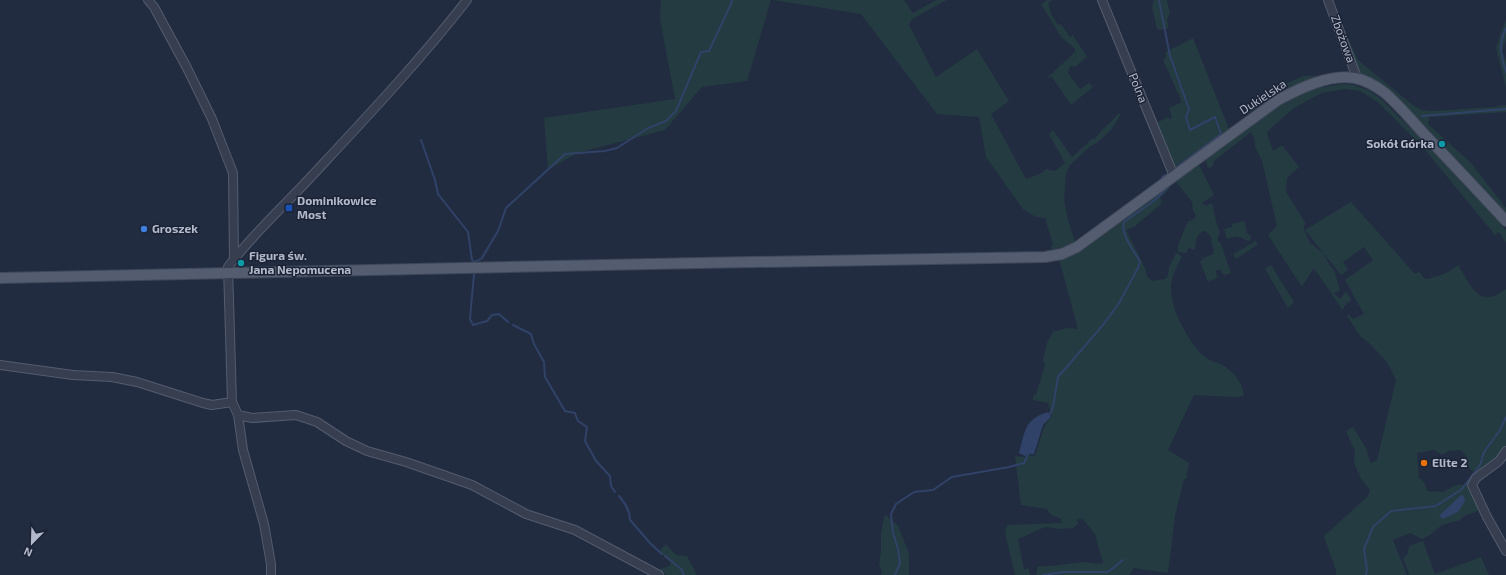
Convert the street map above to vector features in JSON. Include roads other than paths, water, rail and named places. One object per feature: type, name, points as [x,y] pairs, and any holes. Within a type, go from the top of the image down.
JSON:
[{"type":"main road","name":"Dukielska","points":[[0,278],[1045,257],[1062,254],[1077,247],[1278,100],[1314,84],[1333,79],[1347,78],[1357,78],[1374,86],[1396,104],[1506,221]]},
{"type":"street","points":[[148,0],[154,7],[187,68],[212,120],[233,173],[234,259]]},
{"type":"street","points":[[271,575],[271,564],[264,524],[243,450],[238,415],[232,402],[228,268],[254,235],[307,181],[437,38],[467,0]]},
{"type":"street","name":"Polna","points":[[1102,0],[1174,176]]},
{"type":"street","name":"Zbożowa","points":[[1328,0],[1357,78]]},
{"type":"street","points":[[0,365],[73,375],[112,377],[137,382],[212,405],[232,402]]},
{"type":"street","points":[[238,415],[252,418],[296,415],[317,422],[346,441],[367,451],[406,462],[472,485],[526,514],[575,530],[660,575]]},
{"type":"street","points":[[1506,451],[1499,460],[1476,478],[1472,485],[1487,517],[1506,551]]},
{"type":"water","points":[[1048,412],[1051,417],[1043,425],[1034,454],[1028,454],[1025,456],[1019,453],[1027,427],[1034,418]]},
{"type":"water","points":[[1461,495],[1464,496],[1465,501],[1458,512],[1443,519],[1439,516]]},
{"type":"waterway","points":[[421,140],[435,180],[438,194],[468,232],[472,260],[475,262],[482,258],[498,231],[506,208],[565,154],[605,151],[617,148],[648,128],[666,121],[676,111],[701,52],[709,51],[732,0]]},
{"type":"waterway","points":[[1159,0],[1170,56],[1189,109],[1186,117],[1190,130],[1215,117],[1221,134],[1174,169]]},
{"type":"waterway","points":[[1506,28],[1501,45],[1506,72]]},
{"type":"waterway","points":[[1422,116],[1506,109]]},
{"type":"waterway","points":[[1162,177],[1169,173]]},
{"type":"waterway","points":[[1049,416],[1053,407],[1058,377],[1103,325],[1119,303],[1138,268],[1140,261],[1126,237],[1123,227],[1124,222],[1155,200],[1167,188]]},
{"type":"waterway","points":[[474,274],[470,319],[473,325],[487,321],[492,315],[499,314],[508,322]]},
{"type":"waterway","points":[[513,325],[531,334],[534,344],[544,362],[545,377],[565,411],[575,413],[578,421],[587,427],[585,441],[596,461],[610,476],[611,486],[615,492]]},
{"type":"waterway","points":[[1366,575],[1367,570],[1364,549],[1373,527],[1391,511],[1436,506],[1462,489],[1480,465],[1484,452],[1500,430],[1506,417]]},
{"type":"waterway","points":[[895,575],[900,563],[898,549],[893,533],[891,514],[896,504],[914,492],[933,490],[952,477],[1024,463],[1029,452]]},
{"type":"waterway","points":[[619,496],[627,507],[630,520],[662,554]]},
{"type":"waterway","points":[[665,556],[681,569],[684,575]]},
{"type":"waterway","points":[[1043,575],[1063,572],[1108,572],[1123,560]]},
{"type":"place","name":"Sokół Górka","points":[[1442,144]]},
{"type":"place","name":"Dominikowice Most","points":[[289,208]]},
{"type":"place","name":"Groszek","points":[[144,229]]},
{"type":"place","name":"Figura św. Jana Nepomucena","points":[[241,263]]},
{"type":"place","name":"Elite 2","points":[[1424,463]]}]
